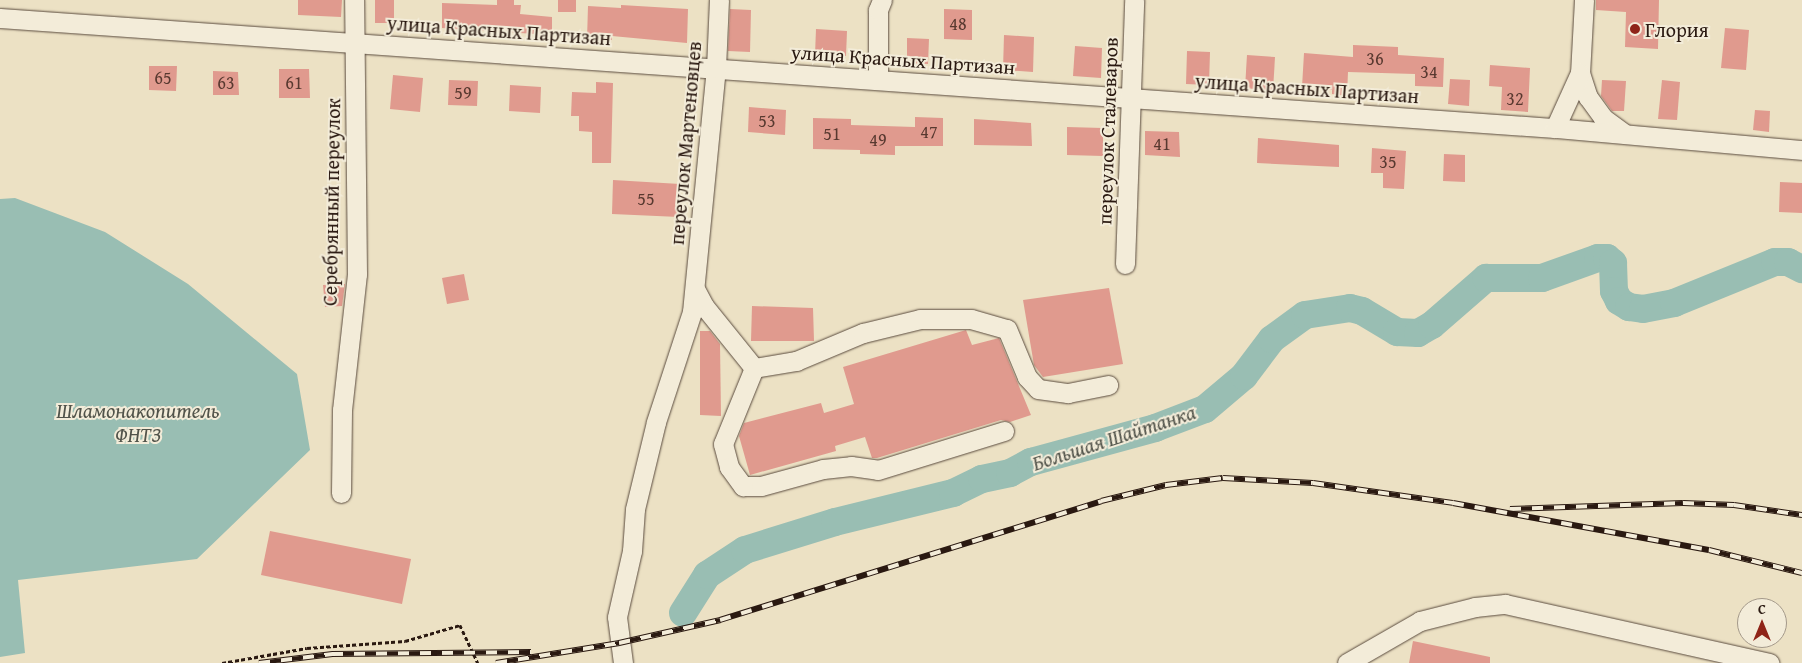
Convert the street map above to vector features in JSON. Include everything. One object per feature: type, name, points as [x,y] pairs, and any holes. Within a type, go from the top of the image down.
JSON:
[{"type":"street","name":"Серебрянный переулок","points":[[342,493],[342,410],[357,274],[354,0]]},
{"type":"street","name":"переулок Мартеновцев","points":[[623,663],[617,617],[632,551],[635,509],[656,422],[686,335],[695,289],[716,68],[719,0]]},
{"type":"street","points":[[878,80],[878,10],[882,0]]},
{"type":"street","name":"переулок Сталеваров","points":[[1125,264],[1134,0]]},
{"type":"street","points":[[1555,128],[1580,73],[1584,0]]},
{"type":"street","name":"улица Красных Партизан","points":[[0,18],[1555,128],[1802,150]]},
{"type":"street","points":[[1580,73],[1588,97],[1603,118],[1625,134]]},
{"type":"street","points":[[695,289],[704,306],[754,368]]},
{"type":"street","points":[[754,368],[796,361],[863,333],[910,322],[971,319],[1007,329],[1027,377],[1038,389],[1068,393],[1108,385]]},
{"type":"street","points":[[754,368],[722,444],[728,467],[743,486],[761,486],[823,469],[851,466],[878,470],[1004,431]]},
{"type":"street","points":[[1347,663],[1420,621],[1474,607],[1504,604],[1770,663]]},
{"type":"path","points":[[222,663],[308,648],[405,641],[460,625],[478,663]]},
{"type":"water","name":"Шламонакопитель ФНТЗ","points":[[15,198],[105,232],[188,284],[297,374],[310,450],[197,559],[18,580],[25,653],[0,657],[0,199]]},
{"type":"building","points":[[298,0],[342,0],[341,17],[298,15]]},
{"type":"building","points":[[375,0],[394,0],[394,23],[375,23]]},
{"type":"building","points":[[497,0],[514,0],[514,5],[521,5],[520,14],[552,17],[552,35],[442,28],[442,3],[497,5]]},
{"type":"building","points":[[558,0],[576,0],[576,12],[558,12]]},
{"type":"building","points":[[1596,0],[1659,0],[1658,49],[1625,47],[1626,12],[1596,10]]},
{"type":"building","points":[[621,5],[688,9],[687,43],[612,36],[612,40],[587,39],[588,6],[621,8]]},
{"type":"building","points":[[730,9],[751,10],[750,52],[728,51]]},
{"type":"building","points":[[944,9],[972,10],[972,40],[944,39]]},
{"type":"building","points":[[1725,28],[1749,30],[1746,70],[1721,68]]},
{"type":"building","points":[[816,29],[847,31],[846,56],[815,55]]},
{"type":"building","points":[[1004,35],[1034,37],[1033,72],[1003,70]]},
{"type":"building","points":[[907,38],[929,39],[928,64],[907,63]]},
{"type":"building","points":[[1353,45],[1398,47],[1398,55],[1444,58],[1443,87],[1415,86],[1415,74],[1348,72],[1347,96],[1332,94],[1332,90],[1302,87],[1304,53],[1353,57]]},
{"type":"building","points":[[1075,46],[1102,48],[1101,78],[1073,76]]},
{"type":"building","points":[[1187,51],[1210,52],[1209,85],[1186,84]]},
{"type":"building","points":[[1247,55],[1275,57],[1273,91],[1245,88]]},
{"type":"building","points":[[1490,65],[1530,68],[1528,112],[1501,110],[1502,87],[1489,86]]},
{"type":"building","points":[[149,66],[177,66],[176,91],[149,90]]},
{"type":"building","points":[[279,69],[309,69],[310,98],[279,98]]},
{"type":"building","points":[[213,71],[238,72],[239,95],[213,95]]},
{"type":"building","points":[[393,75],[423,78],[420,112],[390,109]]},
{"type":"building","points":[[1450,79],[1470,80],[1469,106],[1448,104]]},
{"type":"building","points":[[449,80],[478,81],[477,106],[448,105]]},
{"type":"building","points":[[1602,80],[1626,81],[1624,111],[1612,111],[1601,96]]},
{"type":"building","points":[[1662,80],[1680,82],[1677,120],[1658,119]]},
{"type":"building","points":[[596,82],[613,83],[611,163],[592,163],[592,132],[579,131],[579,116],[571,116],[572,92],[596,93]]},
{"type":"building","points":[[510,85],[541,87],[540,113],[509,111]]},
{"type":"building","points":[[749,107],[786,110],[785,135],[748,132]]},
{"type":"building","points":[[1755,110],[1770,111],[1769,132],[1753,130]]},
{"type":"building","points":[[915,117],[943,118],[943,146],[895,146],[895,155],[860,154],[860,150],[813,149],[813,118],[851,119],[851,125],[915,127]]},
{"type":"building","points":[[974,119],[1031,123],[1032,146],[974,145]]},
{"type":"building","points":[[1067,127],[1103,128],[1103,156],[1067,155]]},
{"type":"building","points":[[1145,131],[1179,132],[1180,157],[1145,155]]},
{"type":"building","points":[[1258,138],[1339,145],[1339,167],[1257,163]]},
{"type":"building","points":[[1372,148],[1406,151],[1404,189],[1383,188],[1383,173],[1371,173]]},
{"type":"building","points":[[1444,154],[1465,155],[1465,182],[1443,181]]},
{"type":"building","points":[[613,180],[680,184],[679,217],[612,214]]},
{"type":"building","points":[[1780,182],[1802,183],[1802,213],[1779,212]]},
{"type":"building","points":[[464,274],[469,300],[447,304],[442,278]]},
{"type":"building","points":[[345,284],[342,306],[325,307],[323,285]]},
{"type":"building","points":[[1109,288],[1123,364],[1043,377],[1034,365],[1023,300]]},
{"type":"building","points":[[752,306],[813,308],[814,341],[751,341]]},
{"type":"building","points":[[966,330],[972,345],[999,338],[1031,415],[1010,422],[1001,420],[877,458],[872,458],[865,437],[835,446],[836,451],[750,475],[739,436],[744,423],[821,403],[824,413],[854,404],[843,367]]},
{"type":"building","points":[[700,331],[710,331],[720,344],[721,416],[700,415]]},
{"type":"building","points":[[270,531],[411,559],[402,604],[261,575]]},
{"type":"building","points":[[1413,641],[1490,657],[1490,663],[1409,663]]},
{"type":"waterway","name":"Большая Шайтанка","points":[[683,613],[707,575],[745,550],[835,522],[953,493],[982,479],[1010,473],[1031,462],[1155,428],[1205,409],[1244,376],[1272,339],[1305,315],[1350,308],[1362,311],[1397,332],[1418,333],[1432,325],[1486,278],[1542,278],[1598,258],[1607,258],[1613,263],[1614,291],[1619,301],[1629,307],[1643,309],[1674,303],[1775,262],[1788,262],[1802,269]]},
{"type":"railway","points":[[496,663],[619,643],[720,620],[1101,501],[1166,485],[1223,478],[1313,483],[1453,503],[1709,550],[1802,573]]},
{"type":"railway","points":[[1510,509],[1683,503],[1734,505],[1802,515]]},
{"type":"railway","points":[[259,663],[332,654],[531,652]]},
{"type":"place","name":"Глория","points":[[1635,29]]}]
